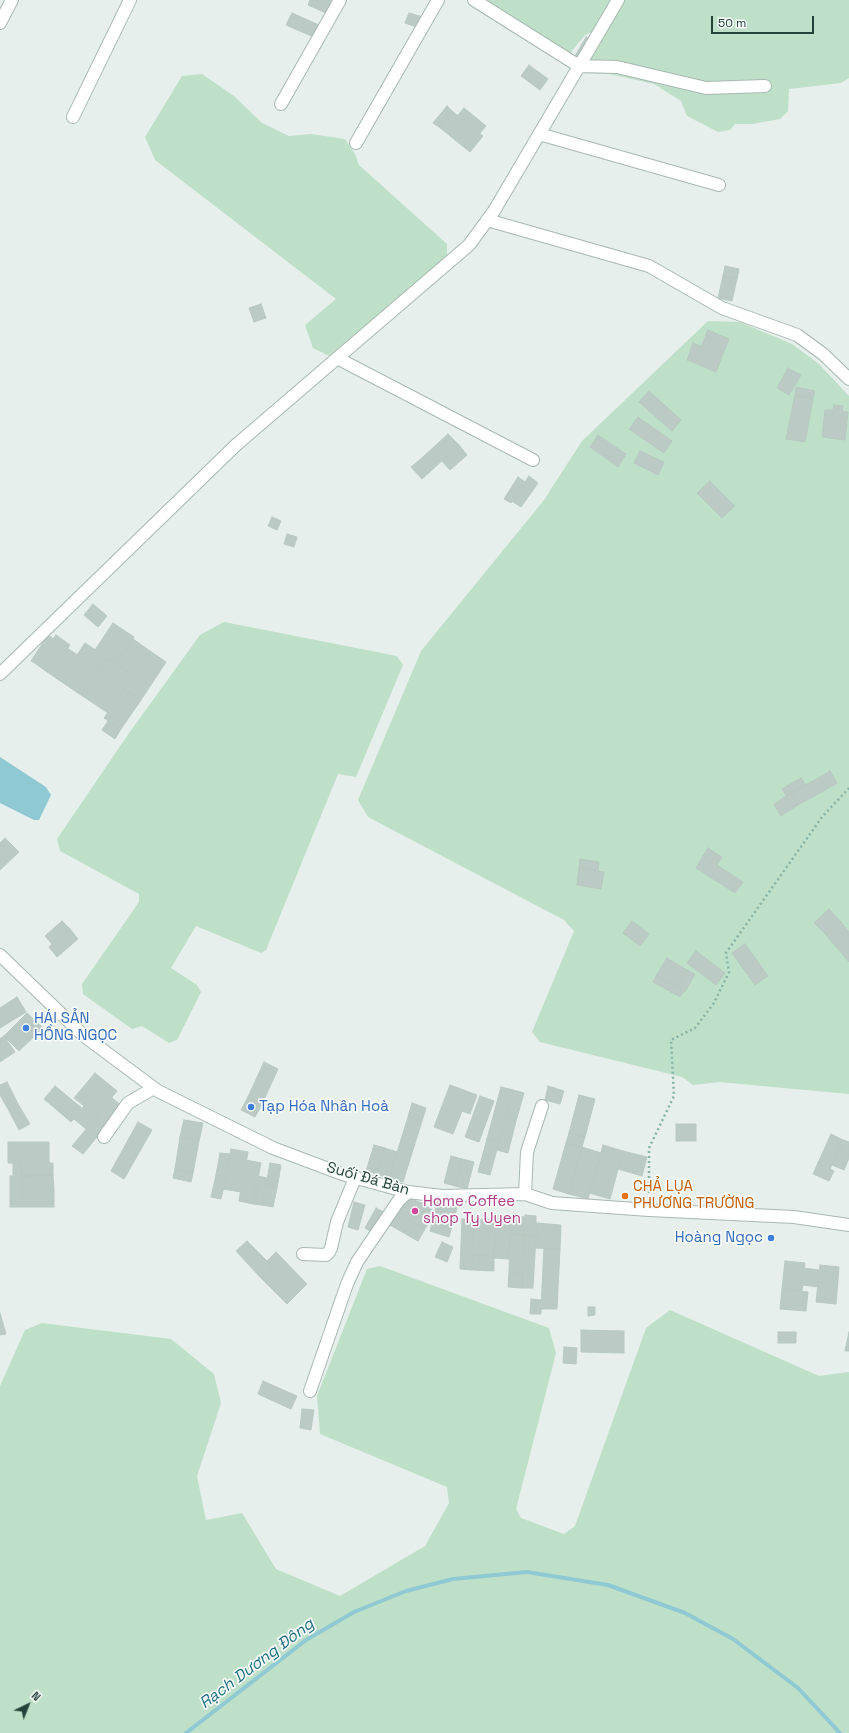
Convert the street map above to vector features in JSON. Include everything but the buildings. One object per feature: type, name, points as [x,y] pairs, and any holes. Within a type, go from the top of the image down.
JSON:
[{"type":"street","points":[[0,23],[12,0]]},
{"type":"street","points":[[73,117],[130,0]]},
{"type":"street","points":[[281,104],[340,0]]},
{"type":"street","points":[[356,143],[438,0]]},
{"type":"street","points":[[474,0],[579,66],[617,67],[706,88],[765,86]]},
{"type":"street","points":[[0,674],[236,445],[469,244],[488,220],[618,0]]},
{"type":"street","points":[[539,134],[720,185]]},
{"type":"street","points":[[488,220],[649,266],[722,308],[797,335],[823,354],[849,379]]},
{"type":"street","points":[[337,358],[533,460]]},
{"type":"street","name":"Suối Đá Bàn","points":[[0,955],[84,1036],[154,1088],[273,1148],[355,1178],[408,1192],[442,1196],[525,1194],[552,1203],[649,1210],[794,1217],[849,1225]]},
{"type":"street","points":[[104,1138],[128,1103],[154,1088]]},
{"type":"street","points":[[525,1194],[528,1152],[542,1106]]},
{"type":"street","points":[[303,1254],[326,1255],[329,1252],[337,1222],[355,1178]]},
{"type":"street","points":[[310,1391],[347,1284],[357,1262],[398,1200],[408,1192]]},
{"type":"path","points":[[649,1210],[649,1148],[674,1096],[671,1040],[695,1028],[714,1003],[729,972],[726,953],[822,817],[849,788]]},
{"type":"green space","points":[[477,0],[612,0],[597,29],[585,35],[571,52],[565,56]]},
{"type":"green space","points":[[621,0],[849,0],[849,78],[841,83],[789,89],[788,111],[780,119],[752,124],[735,124],[730,130],[718,132],[687,116],[681,101],[654,84],[609,74],[583,73],[584,63]]},
{"type":"green space","points":[[202,74],[234,96],[262,123],[289,136],[311,134],[345,139],[355,154],[359,165],[447,244],[447,257],[329,356],[313,348],[305,325],[336,299],[155,160],[145,137],[182,76]]},
{"type":"green space","points":[[708,321],[740,322],[792,344],[819,364],[849,396],[849,1094],[719,1082],[693,1085],[682,1077],[540,1042],[532,1032],[574,931],[564,920],[368,817],[358,800],[421,651],[544,500],[582,441]]},
{"type":"green space","points":[[224,622],[397,656],[403,665],[356,777],[338,774],[266,950],[261,953],[196,926],[171,968],[197,985],[201,992],[177,1040],[169,1043],[142,1026],[132,1029],[83,994],[82,984],[139,902],[139,894],[60,851],[57,839],[127,736],[200,635]]},
{"type":"green space","points":[[380,1266],[549,1328],[556,1353],[516,1509],[521,1518],[564,1534],[575,1526],[646,1328],[670,1310],[819,1376],[849,1372],[849,1733],[0,1733],[0,1386],[25,1330],[42,1323],[171,1339],[214,1374],[221,1403],[197,1476],[206,1520],[242,1513],[276,1569],[340,1596],[425,1546],[449,1503],[447,1487],[320,1434],[317,1396],[367,1269]]},
{"type":"water","points":[[0,757],[46,787],[51,795],[39,820],[34,820],[0,803]]},
{"type":"waterway","name":"Rạch Dương Đông","points":[[186,1733],[306,1640],[354,1612],[406,1591],[453,1579],[527,1572],[608,1585],[685,1613],[733,1639],[798,1688],[840,1733]]},
{"type":"place","name":"HÁI SẢN HỒNG NGỌC","points":[[26,1028]]},
{"type":"place","name":"Tạp Hóa Nhân Hoà","points":[[251,1107]]},
{"type":"place","name":"CHẢ LỤA PHƯƠNG TRƯỜNG","points":[[625,1196]]},
{"type":"place","name":"Home Coffee shop Ty Uyen","points":[[415,1211]]},
{"type":"place","name":"Hoàng Ngọc","points":[[771,1238]]}]
